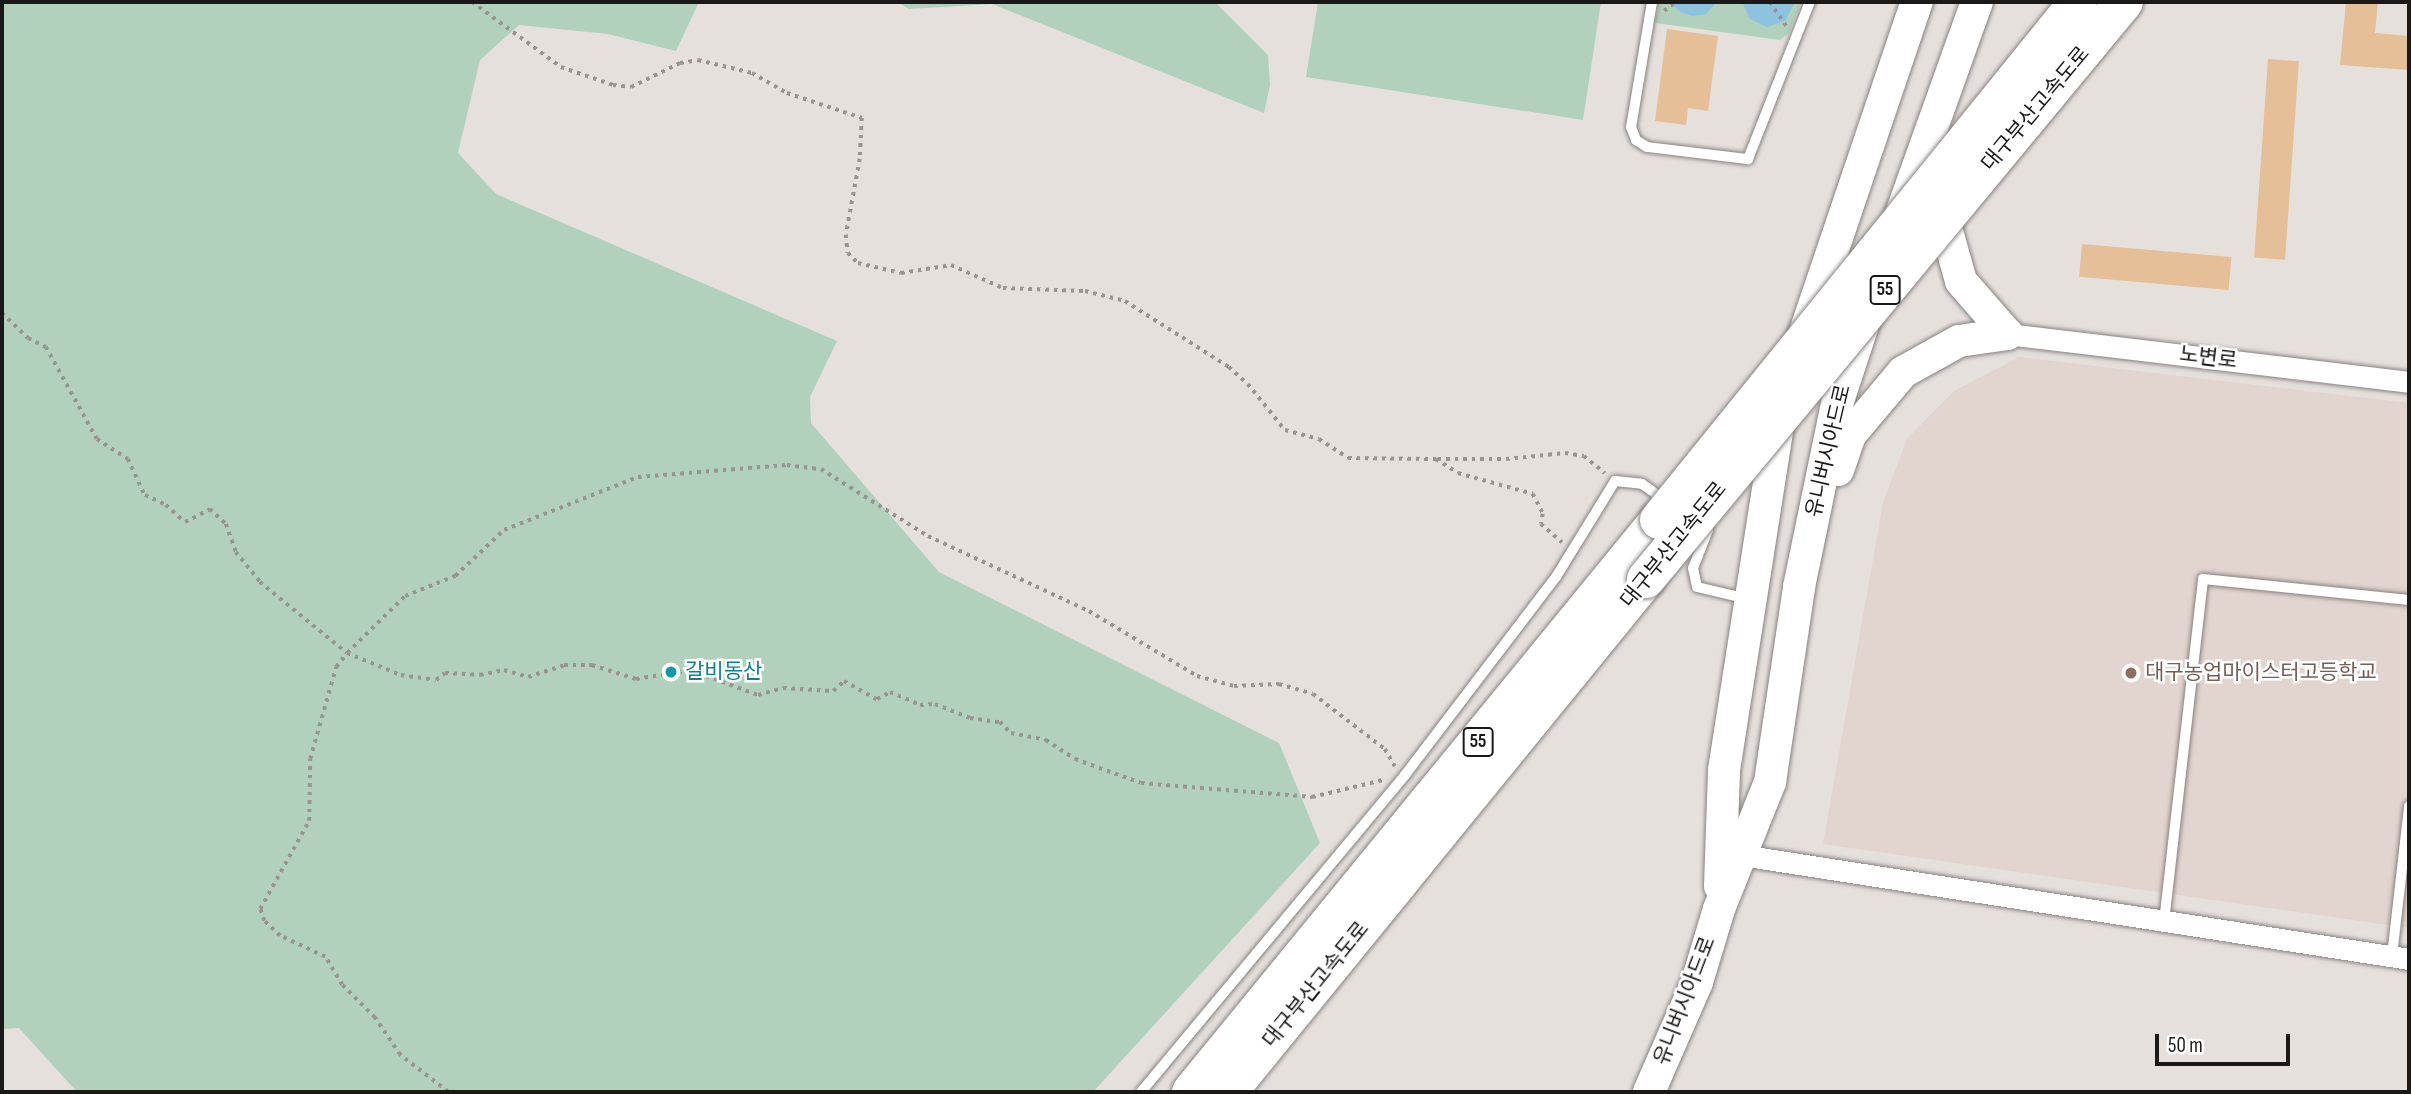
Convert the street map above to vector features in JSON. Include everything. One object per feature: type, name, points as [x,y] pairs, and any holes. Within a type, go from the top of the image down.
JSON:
[{"type":"highway","name":"대구부산고속도로","points":[[1191,1092],[1230,1075],[1659,520],[2078,2]]},
{"type":"highway","name":"대구부산고속도로","points":[[1308,972],[1646,579],[2124,2]]},
{"type":"main road","name":"유니버시아드로","points":[[1719,909],[1724,770],[1748,599],[1784,392],[1917,2]]},
{"type":"main road","name":"유니버시아드로","points":[[1649,1092],[1697,982],[1719,909],[1770,782],[1799,587],[1837,404],[1977,2]]},
{"type":"main road","points":[[1955,62],[1944,153],[1943,217],[1961,281],[2007,334]]},
{"type":"main road","points":[[1799,587],[1850,435],[1903,372],[1959,341],[2007,334]]},
{"type":"street","name":"노변로","points":[[2007,334],[2409,382]]},
{"type":"street","points":[[1741,855],[2400,958]]},
{"type":"lane","points":[[1652,2],[1631,127],[1636,141],[1647,147],[1748,159],[1810,2]]},
{"type":"lane","points":[[1141,1092],[1405,775],[1556,577],[1615,481],[1642,484],[1708,530],[1693,568],[1697,587],[1748,599]]},
{"type":"lane","points":[[2164,922],[2203,579],[2409,600]]},
{"type":"lane","points":[[2400,958],[2409,806]]},
{"type":"path","points":[[472,2],[561,67],[613,85],[632,88],[691,60],[752,74],[788,93],[862,118],[860,159],[845,234],[848,253],[858,263],[901,273],[951,265],[1003,288],[1085,290],[1125,301],[1229,367],[1248,384],[1285,430],[1319,439],[1348,458],[1506,459],[1564,453],[1584,456],[1615,481]]},
{"type":"path","points":[[1770,2],[1783,22]]},
{"type":"path","points":[[2,313],[28,338],[46,347],[97,439],[128,460],[145,495],[166,505],[185,522],[210,509],[226,524],[236,552],[260,582],[347,653],[401,675],[436,680],[445,673],[480,675],[504,670],[528,677],[564,665],[592,665],[636,679],[690,670],[758,695],[783,688],[833,691],[844,681],[877,699],[890,692],[920,705],[935,704],[970,718],[1000,722],[1011,733],[1046,740],[1075,759],[1141,783],[1168,786],[1312,797],[1391,778],[1395,768],[1385,749],[1313,694],[1279,684],[1234,686],[1197,676],[1089,611],[928,536],[811,465],[649,474],[526,521],[494,537],[455,576],[405,596],[347,653],[336,667],[310,759],[309,821],[263,899],[260,915],[280,936],[326,957],[342,985],[375,1018],[400,1055],[447,1092]]},
{"type":"path","points":[[1436,459],[1458,473],[1533,494],[1543,514],[1541,524],[1571,550]]},
{"type":"shaded area","name":"대구농업마이스터고등학교","points":[[2019,357],[2409,403],[2409,928],[1823,844],[1883,502],[1907,439],[1954,391]]},
{"type":"green space","points":[[2,2],[699,2],[676,51],[608,34],[519,25],[480,60],[458,153],[496,194],[837,341],[810,397],[811,423],[939,572],[1279,743],[1320,843],[1093,1092],[77,1092],[19,1028],[2,1029]]},
{"type":"green space","points":[[898,2],[1215,2],[1268,55],[1270,85],[1264,113],[992,4],[909,9]]},
{"type":"green space","points":[[1318,2],[1601,2],[1583,120],[1306,77]]},
{"type":"green space","points":[[1659,2],[1801,2],[1789,33],[1780,40],[1655,23]]},
{"type":"water","points":[[1671,2],[1717,2],[1706,14],[1693,16],[1680,12]]},
{"type":"water","points":[[1742,2],[1794,4],[1785,21],[1767,27],[1750,19]]},
{"type":"building","points":[[2346,2],[2378,2],[2375,33],[2409,36],[2409,70],[2340,65]]},
{"type":"building","points":[[1667,29],[1718,36],[1708,111],[1688,108],[1686,125],[1655,121]]},
{"type":"building","points":[[2268,59],[2299,61],[2285,260],[2254,258]]},
{"type":"building","points":[[2082,244],[2231,257],[2229,290],[2079,277]]},
{"type":"place","name":"갈비동산","points":[[671,672]]},
{"type":"place","name":"대구농업마이스터고등학교","points":[[2131,673]]}]
